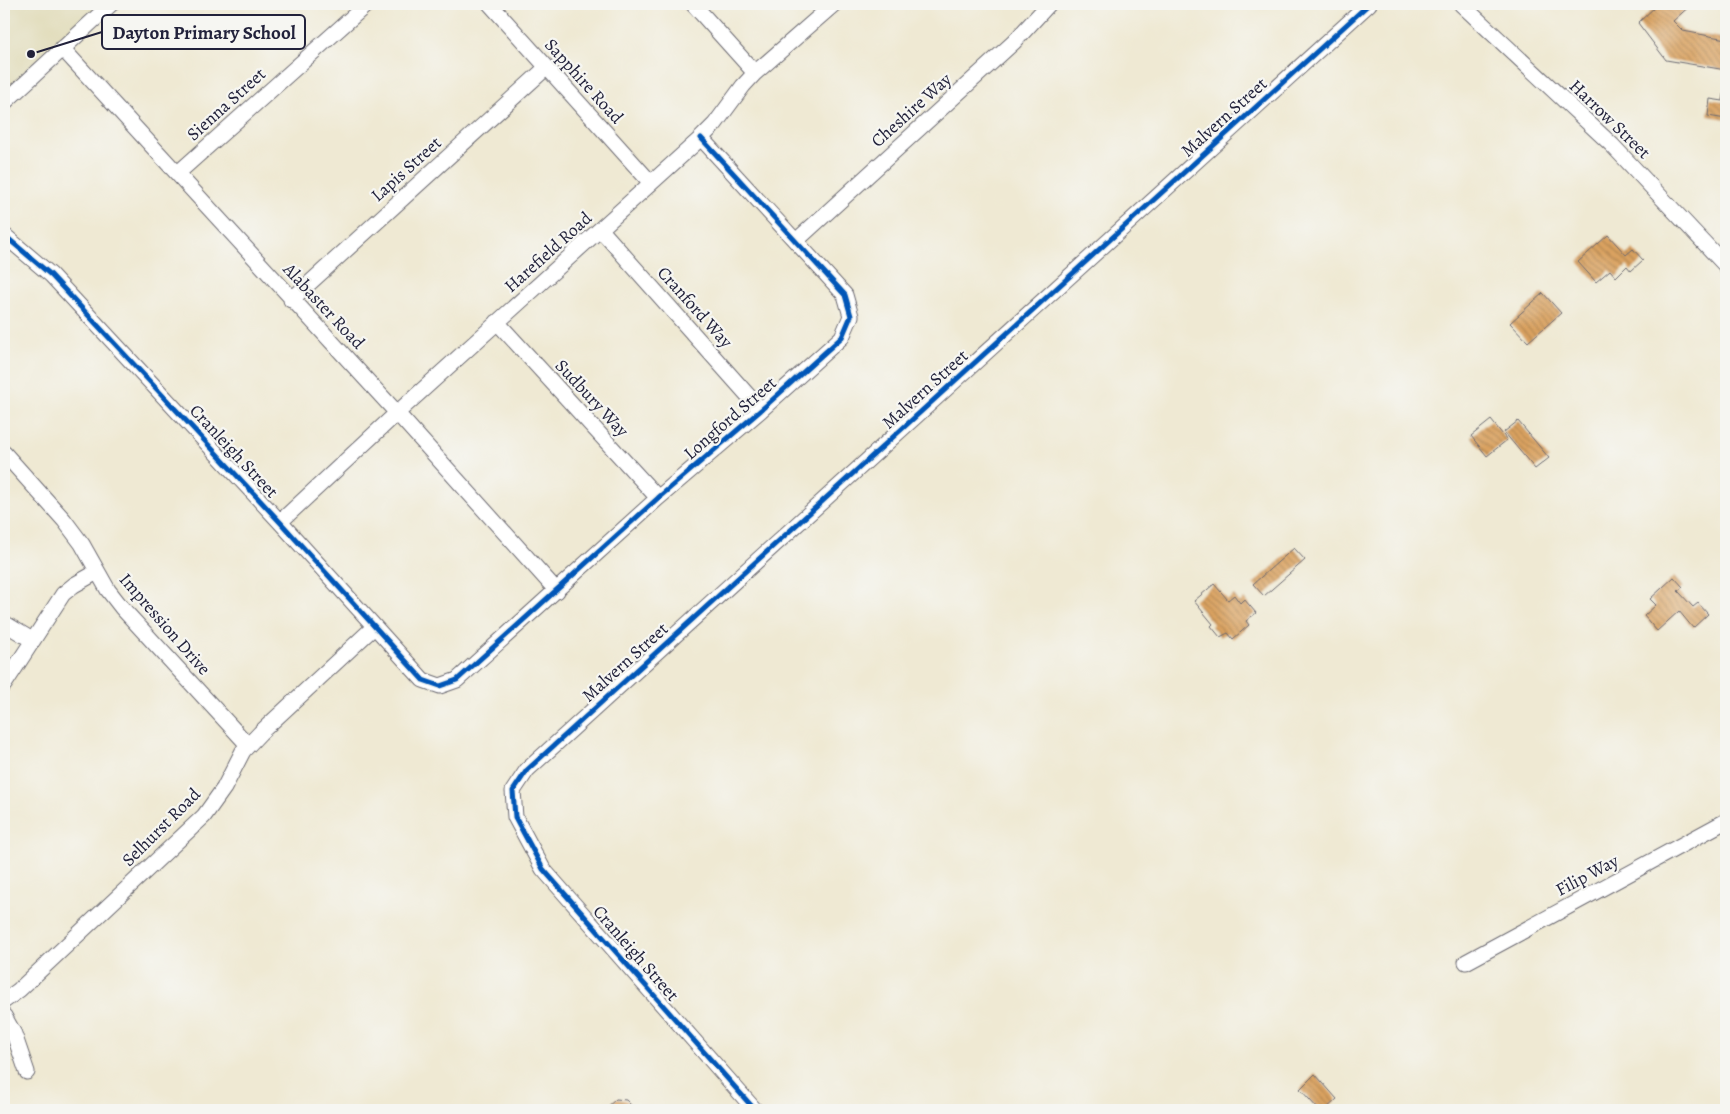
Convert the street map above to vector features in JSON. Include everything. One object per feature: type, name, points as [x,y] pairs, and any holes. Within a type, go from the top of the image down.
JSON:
[{"type":"street","points":[[4,103],[112,4]]},
{"type":"street","name":"Sienna Street","points":[[178,173],[367,4]]},
{"type":"street","name":"Sapphire Road","points":[[490,4],[651,184]]},
{"type":"street","points":[[693,4],[755,73]]},
{"type":"street","name":"Harefield Road","points":[[280,522],[397,413],[701,138],[715,124],[755,73],[834,4]]},
{"type":"street","name":"Cheshire Way","points":[[796,241],[1014,42],[1049,4]]},
{"type":"street","name":"Malvern Street","points":[[514,804],[513,791],[527,770],[1369,4]]},
{"type":"street","name":"Harrow Street","points":[[1461,4],[1612,145],[1726,266]]},
{"type":"street","name":"Alabaster Road","points":[[62,48],[178,173],[291,300],[397,413],[557,591]]},
{"type":"street","name":"Lapis Street","points":[[291,300],[547,67]]},
{"type":"street","name":"Longford Street","points":[[440,686],[458,680],[658,498],[761,410],[842,337],[851,316],[844,295],[701,138]]},
{"type":"street","name":"Cranford Way","points":[[601,230],[761,410]]},
{"type":"street","name":"Cranleigh Street","points":[[4,235],[51,274],[423,680],[440,686]]},
{"type":"street","name":"Sudbury Way","points":[[497,322],[658,498]]},
{"type":"street","name":"Impression Drive","points":[[4,453],[64,520],[82,544],[108,590],[122,608],[248,744]]},
{"type":"street","points":[[4,684],[63,594],[74,585],[97,572]]},
{"type":"street","points":[[4,623],[32,640]]},
{"type":"street","name":"Selhurst Road","points":[[4,1002],[204,816],[224,788],[239,757],[248,744],[374,627]]},
{"type":"street","name":"Cranleigh Street","points":[[514,804],[515,817],[543,869],[755,1110]]},
{"type":"street","name":"Filip Way","points":[[1466,962],[1726,821]]},
{"type":"street","points":[[4,1018],[14,1034],[27,1072]]},
{"type":"shaded area","points":[[4,4],[113,4],[4,103]]},
{"type":"building","points":[[1658,4],[1692,4],[1673,21],[1683,31],[1726,39],[1726,70],[1666,60],[1638,23]]},
{"type":"building","points":[[1724,94],[1726,94],[1726,119],[1708,116],[1710,99],[1723,101]]},
{"type":"building","points":[[1608,235],[1626,255],[1633,249],[1643,260],[1631,271],[1627,266],[1616,277],[1610,270],[1596,282],[1578,262]]},
{"type":"building","points":[[1543,293],[1561,313],[1528,342],[1510,323]]},
{"type":"building","points":[[1491,420],[1507,440],[1487,456],[1471,436]]},
{"type":"building","points":[[1518,421],[1549,458],[1535,469],[1504,432]]},
{"type":"building","points":[[1294,548],[1305,560],[1264,596],[1253,584]]},
{"type":"building","points":[[1674,577],[1683,587],[1678,591],[1693,607],[1698,603],[1708,614],[1693,628],[1679,611],[1657,631],[1644,616],[1656,605],[1650,599]]},
{"type":"building","points":[[1214,584],[1228,600],[1234,595],[1240,603],[1244,599],[1256,613],[1246,621],[1249,625],[1233,639],[1228,633],[1220,637],[1211,626],[1213,624],[1194,601]]},
{"type":"building","points":[[1315,1074],[1337,1099],[1325,1110],[1319,1110],[1300,1089]]},
{"type":"building","points":[[616,1099],[626,1100],[633,1107],[632,1110],[604,1110]]},
{"type":"cycle path","points":[[755,1110],[543,869],[515,817],[513,791],[527,770],[1369,4]]},
{"type":"cycle path","points":[[4,235],[51,275],[280,522],[423,680],[440,686],[457,680],[658,498],[761,410],[842,337],[851,316],[845,295],[701,138]]},
{"type":"place","name":"Dayton Primary School","points":[[31,54]]}]
